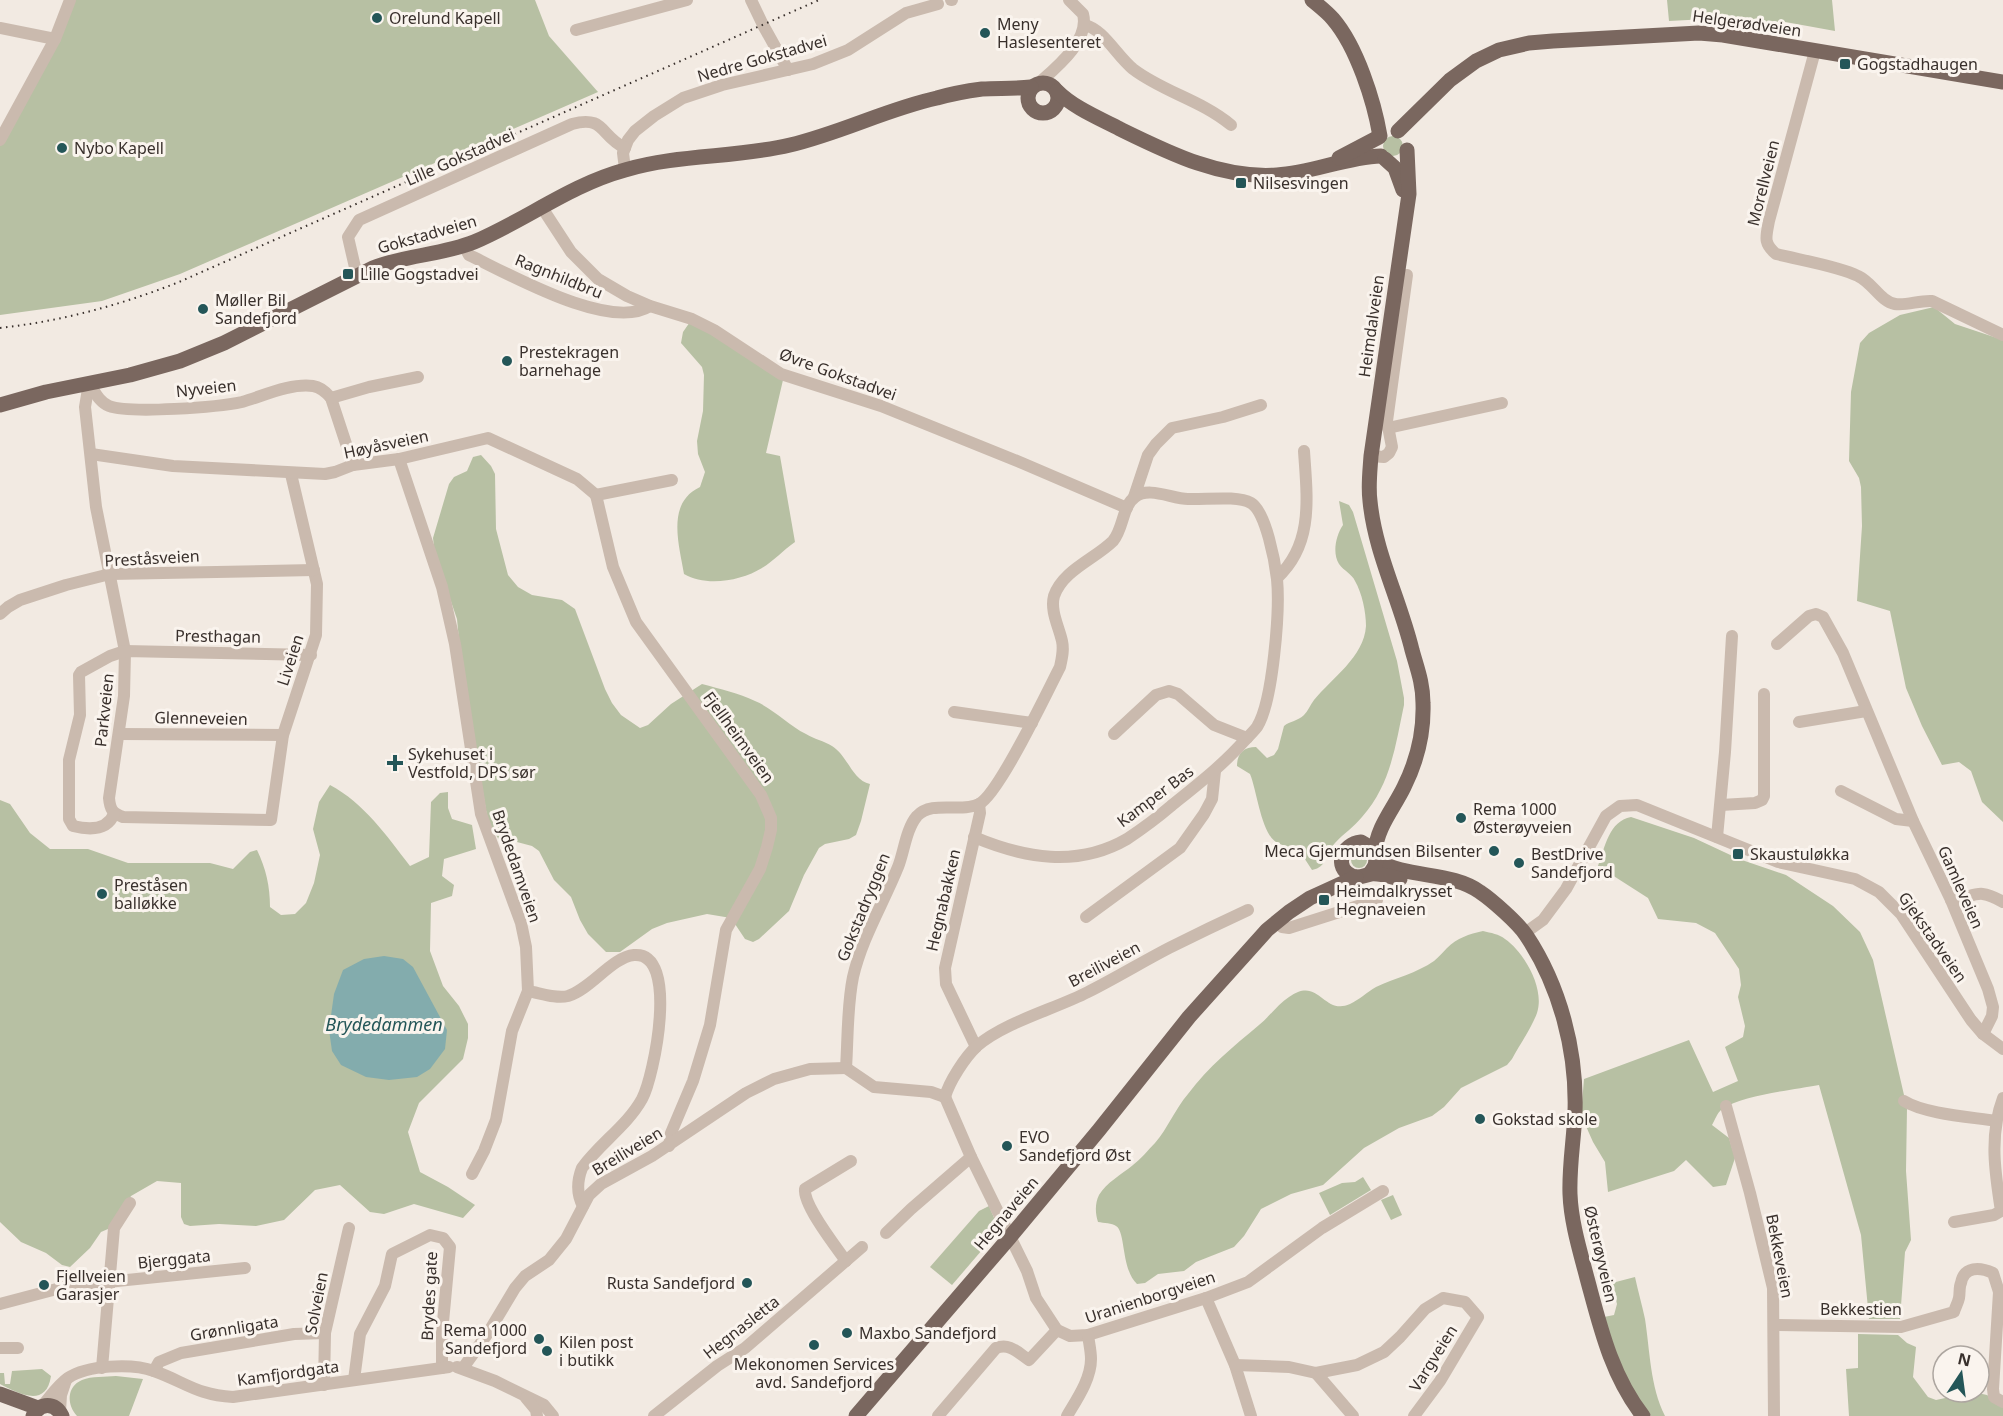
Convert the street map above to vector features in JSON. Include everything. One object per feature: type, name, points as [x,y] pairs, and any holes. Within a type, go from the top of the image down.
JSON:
[{"type":"main road","points":[[1312,0],[1334,20],[1358,63],[1365,85],[1388,134]]},
{"type":"main road","name":"Helgerødveien","points":[[1388,134],[1431,100],[1450,80],[1476,61],[1499,50],[1529,43],[1699,33],[2003,82]]},
{"type":"main road","points":[[1107,122],[1063,111],[1039,113],[1029,104],[1027,95],[1036,85],[1049,83],[1065,99],[1107,122],[1183,158],[1211,168],[1235,173],[1264,176],[1291,174],[1383,158],[1400,159],[1407,147],[1406,139],[1388,134],[1312,169]]},
{"type":"main road","name":"Gokstadveien","points":[[0,405],[159,367],[203,352],[396,259],[464,246],[587,183],[625,169],[685,158],[793,145],[938,97],[1036,85]]},
{"type":"main road","points":[[1048,112],[1058,102],[1057,91]]},
{"type":"main road","name":"Gokstadveien","points":[[938,97],[1001,95],[1029,104]]},
{"type":"main road","name":"Helgerødveien","points":[[1407,147],[1413,129],[1431,100]]},
{"type":"main road","points":[[1383,158],[1377,148],[1388,134]]},
{"type":"main road","name":"Heimdalveien","points":[[1369,866],[1378,836],[1405,784],[1419,747],[1422,730],[1423,695],[1420,674],[1377,539],[1372,518],[1369,481],[1409,180],[1406,164],[1407,147]]},
{"type":"main road","name":"Heimdalveien","points":[[1383,158],[1395,168],[1406,202]]},
{"type":"main road","name":"Heimdalveien","points":[[1357,843],[1367,835],[1377,820],[1400,777],[1410,749],[1416,713],[1415,663]]},
{"type":"main road","points":[[1357,843],[1368,844],[1369,866],[1347,873],[1342,865],[1344,850],[1349,845],[1357,843]]},
{"type":"main road","name":"Hegnaveien","points":[[856,1416],[1010,1237],[1189,1017],[1276,922],[1323,892],[1336,878],[1342,865]]},
{"type":"main road","name":"Hegnaveien","points":[[1323,892],[1329,891],[1369,866]]},
{"type":"main road","name":"Østerøyveien","points":[[1369,866],[1489,900],[1525,933],[1546,972],[1562,1011],[1571,1049],[1575,1113],[1570,1194],[1575,1229],[1602,1332],[1615,1369],[1643,1416]]},
{"type":"main road","points":[[0,1394],[35,1412]]},
{"type":"main road","points":[[0,1402],[35,1412],[53,1406],[62,1415]]},
{"type":"street","points":[[0,140],[55,39],[70,0]]},
{"type":"street","points":[[576,30],[687,0]]},
{"type":"street","points":[[751,0],[788,70]]},
{"type":"street","points":[[1036,85],[1064,61],[1082,35],[1085,25],[1083,14],[1069,0]]},
{"type":"street","name":"Nedre Gokstadvei","points":[[625,148],[635,131],[645,122],[683,98],[722,85],[813,64],[848,50],[901,16],[947,1]]},
{"type":"street","points":[[1085,25],[1100,33],[1136,71],[1207,108],[1231,124]]},
{"type":"street","points":[[0,28],[55,39]]},
{"type":"street","name":"Morellveien","points":[[1815,51],[1769,220],[1766,242],[1768,248],[1776,254],[1855,274],[1873,285],[1887,302],[1897,305],[1932,300],[2003,335]]},
{"type":"street","points":[[1057,91],[1064,61]]},
{"type":"street","name":"Lille Gokstadvei","points":[[357,276],[348,237],[359,220],[582,121],[593,122],[617,144],[625,148]]},
{"type":"street","points":[[625,148],[623,153],[625,169]]},
{"type":"street","name":"Øvre Gokstadvei","points":[[541,206],[571,252],[598,279],[627,296],[692,319],[714,330],[781,374],[880,406],[1130,503]]},
{"type":"street","name":"Ragnhildbru","points":[[464,246],[469,255],[599,311],[641,312],[650,306]]},
{"type":"street","name":"Heimdalveien","points":[[1371,456],[1384,457],[1391,450],[1388,428],[1390,389],[1407,275]]},
{"type":"street","points":[[353,465],[331,398],[418,377]]},
{"type":"street","name":"Nyveien","points":[[89,383],[99,400],[108,405],[126,409],[224,406],[302,385],[317,386],[331,398]]},
{"type":"street","name":"Parkveien","points":[[89,383],[85,407],[96,507],[125,651],[126,683],[109,798],[114,814]]},
{"type":"street","points":[[1388,428],[1502,403]]},
{"type":"street","points":[[979,804],[987,798],[1000,780],[1060,667],[1063,653],[1053,609],[1054,596],[1081,565],[1112,541],[1122,525],[1148,456],[1156,444],[1172,428],[1223,417],[1261,405]]},
{"type":"street","name":"Høyåsveien","points":[[91,454],[173,466],[324,474],[353,465],[399,459],[488,438],[577,479],[590,487],[596,495]]},
{"type":"street","points":[[1277,578],[1288,567],[1301,545],[1306,524],[1304,451]]},
{"type":"street","name":"Brydedamveien","points":[[399,459],[442,586],[455,644],[481,814],[521,923],[526,947],[528,991]]},
{"type":"street","name":"Liveien","points":[[114,814],[123,817],[271,820],[283,735],[311,655],[316,635],[318,603],[314,570],[291,474]]},
{"type":"street","points":[[596,495],[672,480]]},
{"type":"street","name":"Kamper Bas","points":[[974,837],[1012,850],[1050,858],[1099,851],[1125,840],[1215,771],[1260,722],[1270,686],[1277,609],[1277,578],[1266,528],[1253,504],[1230,499],[1174,498],[1149,492],[1142,493],[1130,503]]},
{"type":"street","name":"Fjellheimveien","points":[[596,495],[613,567],[636,622],[761,795],[771,818],[771,830],[760,869],[726,930],[710,1025],[693,1081],[671,1133],[669,1146]]},
{"type":"street","name":"Preståsveien","points":[[0,614],[20,600],[110,574],[314,570]]},
{"type":"street","name":"Gamleveien","points":[[1777,644],[1809,616],[1816,614],[1823,617],[1843,653],[1913,821],[1951,900],[1988,989],[1993,1006],[1991,1022],[1983,1034]]},
{"type":"street","points":[[1717,837],[1732,636]]},
{"type":"street","points":[[114,814],[105,826],[94,829],[84,829],[70,824],[69,768],[80,715],[80,673],[110,656],[125,651]]},
{"type":"street","name":"Presthagan","points":[[125,651],[311,655]]},
{"type":"street","points":[[1113,734],[1156,695],[1169,691],[1178,694],[1214,725],[1247,738]]},
{"type":"street","points":[[1721,805],[1755,803],[1762,800],[1764,796],[1764,694]]},
{"type":"street","points":[[1799,722],[1866,711]]},
{"type":"street","points":[[954,712],[1032,723]]},
{"type":"street","name":"Glenneveien","points":[[118,734],[283,735]]},
{"type":"street","name":"Kamper Bas","points":[[1086,917],[1180,848],[1212,799],[1215,771]]},
{"type":"street","points":[[1841,791],[1896,819],[1913,821]]},
{"type":"street","name":"Hegnabakken","points":[[976,1047],[946,984],[945,975],[946,960],[980,813],[979,804]]},
{"type":"street","name":"Gokstadryggen","points":[[846,1068],[853,976],[866,937],[899,866],[913,823],[922,812],[936,808],[979,804]]},
{"type":"street","name":"Gjekstadveien","points":[[1525,933],[1543,920],[1566,889],[1606,816],[1617,808],[1637,805],[1778,862],[1855,879],[1879,892],[1901,914],[1958,1003],[1983,1034],[2003,1049]]},
{"type":"street","points":[[1951,900],[1980,893],[1989,894],[2003,902]]},
{"type":"street","points":[[1276,922],[1288,928],[1377,900]]},
{"type":"street","name":"Breiliveien","points":[[976,1047],[1007,1029],[1087,993],[1170,948],[1248,910]]},
{"type":"street","points":[[472,1173],[484,1151],[496,1119],[512,1031],[528,991],[569,996],[615,964],[634,955],[644,956],[650,961],[660,984],[661,1001],[656,1043],[646,1091],[634,1111],[582,1168],[578,1193],[583,1206]]},
{"type":"street","points":[[938,1416],[996,1348],[1010,1347],[1029,1360],[1057,1330],[1036,1298],[1027,1270],[971,1157],[945,1096],[959,1070],[976,1047]]},
{"type":"street","points":[[846,1068],[874,1087],[930,1092],[945,1096]]},
{"type":"street","name":"Breiliveien","points":[[453,1368],[488,1333],[514,1288],[525,1276],[549,1260],[566,1239],[590,1195],[601,1184],[669,1146],[746,1093],[774,1079],[810,1070],[846,1068]]},
{"type":"street","points":[[1954,1222],[1994,1215],[2001,1210],[1994,1168],[1996,1121],[2003,1098]]},
{"type":"street","points":[[1904,1101],[1911,1106],[1996,1121]]},
{"type":"street","name":"Bekkeveien","points":[[1726,1106],[1773,1288],[1774,1416]]},
{"type":"street","points":[[886,1233],[971,1157]]},
{"type":"street","points":[[846,1261],[814,1215],[804,1193],[805,1189],[851,1161]]},
{"type":"street","name":"Uranienborgveien","points":[[1057,1330],[1070,1336],[1088,1335],[1206,1298],[1258,1276],[1322,1228],[1383,1191]]},
{"type":"street","points":[[102,1368],[114,1228],[130,1203]]},
{"type":"street","name":"Solveien","points":[[324,1385],[325,1333],[349,1228]]},
{"type":"street","name":"Brydes gate","points":[[354,1380],[360,1334],[385,1286],[390,1258],[397,1250],[430,1235],[443,1238],[450,1247],[442,1333],[453,1368]]},
{"type":"street","name":"Hegnasletta","points":[[654,1416],[717,1366],[745,1348],[862,1247]]},
{"type":"street","name":"Bjerggata","points":[[0,1304],[68,1286],[245,1268]]},
{"type":"street","name":"Bekkestien","points":[[1774,1325],[1901,1327],[1913,1325],[1954,1312],[1964,1273],[1972,1269],[1986,1269],[1993,1273],[1999,1292],[1993,1389],[1994,1397],[2003,1402]]},
{"type":"street","points":[[1206,1298],[1235,1365],[1251,1416]]},
{"type":"street","name":"Vargveien","points":[[1316,1373],[1357,1365],[1376,1357],[1400,1337],[1425,1309],[1443,1298],[1465,1302],[1478,1317],[1440,1381],[1414,1416]]},
{"type":"street","name":"Grønnligata","points":[[154,1371],[159,1362],[181,1353],[294,1334],[325,1333]]},
{"type":"street","points":[[1067,1416],[1081,1394],[1089,1372],[1091,1360],[1088,1335]]},
{"type":"street","points":[[0,1347],[18,1348]]},
{"type":"street","points":[[1235,1365],[1289,1367],[1316,1373],[1353,1416]]},
{"type":"street","name":"Kamfjordgata","points":[[35,1412],[66,1379],[85,1370],[102,1368],[141,1367],[203,1393],[220,1396],[255,1395],[453,1368]]},
{"type":"street","points":[[453,1368],[523,1394],[544,1405],[553,1416]]},
{"type":"street","points":[[62,1415],[61,1395],[66,1379]]},
{"type":"street","points":[[523,1394],[536,1410],[537,1416]]},
{"type":"green space","points":[[70,0],[535,0],[549,36],[598,92],[180,274],[102,301],[0,315],[0,140]]},
{"type":"green space","points":[[1667,0],[1832,0],[1835,31],[1780,21],[1775,26],[1738,18],[1738,20],[1726,18],[1669,21]]},
{"type":"green space","points":[[1393,136],[1400,139],[1403,146],[1400,153],[1393,156],[1386,153],[1383,146],[1386,139]]},
{"type":"green space","points":[[1934,307],[1955,324],[2003,340],[2003,822],[1982,802],[1971,771],[1959,762],[1942,765],[1906,688],[1890,611],[1857,601],[1862,526],[1861,487],[1859,478],[1849,461],[1851,392],[1860,343],[1869,333],[1900,315]]},
{"type":"green space","points":[[692,319],[783,380],[766,453],[780,456],[795,542],[754,573],[723,581],[703,580],[684,574],[678,538],[677,525],[682,503],[689,494],[700,487],[705,472],[698,454],[697,441],[703,411],[704,375],[702,367],[681,343],[683,332]]},
{"type":"green space","points":[[481,455],[495,474],[496,529],[508,575],[518,587],[532,595],[562,600],[575,609],[605,689],[621,715],[640,728],[648,725],[671,704],[702,684],[722,689],[762,704],[809,736],[832,746],[859,778],[870,784],[856,835],[819,848],[804,875],[789,911],[759,939],[753,942],[745,939],[731,918],[707,914],[667,923],[652,929],[620,952],[606,952],[588,934],[571,897],[554,880],[539,851],[532,846],[517,842],[501,843],[488,822],[461,661],[457,619],[435,555],[433,538],[449,484],[454,477],[467,471],[473,457]]},
{"type":"green space","points":[[1339,501],[1349,505],[1353,512],[1397,661],[1404,705],[1394,750],[1380,791],[1356,824],[1332,847],[1324,863],[1312,870],[1299,850],[1278,843],[1271,837],[1263,821],[1250,774],[1237,766],[1237,761],[1242,752],[1252,747],[1256,747],[1267,758],[1274,755],[1278,749],[1284,726],[1304,715],[1314,700],[1360,648],[1366,621],[1360,591],[1354,579],[1339,564],[1335,549],[1338,534],[1343,525]]},
{"type":"green space","points":[[330,785],[354,801],[364,811],[384,832],[410,866],[429,857],[431,802],[440,793],[448,792],[448,808],[452,819],[472,825],[476,849],[444,859],[442,876],[454,885],[452,896],[431,903],[430,951],[443,986],[459,1006],[468,1024],[468,1038],[463,1059],[419,1103],[408,1132],[420,1172],[475,1205],[463,1218],[414,1204],[384,1214],[370,1212],[340,1185],[315,1190],[284,1220],[256,1226],[219,1224],[190,1226],[184,1224],[181,1217],[181,1183],[157,1181],[131,1196],[115,1226],[101,1232],[90,1248],[70,1267],[62,1265],[46,1253],[21,1242],[0,1222],[0,800],[10,804],[30,833],[50,849],[88,849],[128,863],[210,863],[233,869],[250,852],[257,850],[267,878],[270,907],[281,915],[295,914],[306,903],[314,883],[320,855],[313,829],[319,802]]},
{"type":"green space","points":[[1631,817],[1694,838],[1739,859],[1786,875],[1833,906],[1860,932],[1873,960],[1907,1108],[1906,1171],[1911,1240],[1905,1252],[1900,1319],[1869,1319],[1861,1235],[1819,1085],[1742,1100],[1720,1111],[1712,1125],[1729,1138],[1735,1158],[1726,1185],[1713,1187],[1686,1160],[1674,1171],[1608,1192],[1605,1162],[1581,1115],[1584,1079],[1689,1040],[1713,1092],[1738,1081],[1725,1047],[1743,1037],[1745,1026],[1738,997],[1741,985],[1739,969],[1715,933],[1696,923],[1658,919],[1648,898],[1598,866],[1613,829],[1624,819]]},
{"type":"green space","points":[[1356,852],[1362,852],[1367,860],[1365,866],[1356,868],[1351,863],[1351,857]]},
{"type":"green space","points":[[1483,931],[1503,937],[1520,953],[1532,972],[1538,993],[1539,1004],[1535,1018],[1507,1065],[1461,1088],[1444,1107],[1432,1116],[1399,1128],[1364,1148],[1323,1185],[1291,1194],[1261,1209],[1234,1247],[1196,1262],[1184,1271],[1158,1274],[1145,1283],[1137,1284],[1128,1269],[1119,1230],[1112,1224],[1098,1222],[1096,1208],[1098,1198],[1114,1179],[1136,1163],[1155,1143],[1183,1100],[1213,1066],[1281,1003],[1299,991],[1307,990],[1333,1005],[1350,1004],[1376,987],[1427,965],[1459,939]]},
{"type":"green space","points":[[1363,1177],[1371,1190],[1330,1215],[1319,1193],[1342,1183],[1355,1182]]},
{"type":"green space","points":[[1393,1195],[1402,1215],[1391,1220],[1381,1200]]},
{"type":"green space","points":[[989,1206],[998,1227],[994,1236],[952,1285],[930,1267],[979,1211]]},
{"type":"green space","points":[[1635,1277],[1645,1319],[1653,1381],[1665,1416],[1651,1416],[1632,1393],[1619,1366],[1604,1317],[1614,1315],[1617,1304],[1612,1283]]},
{"type":"green space","points":[[1858,1334],[1898,1335],[1916,1347],[1913,1377],[1931,1398],[1931,1404],[1991,1404],[1991,1398],[2003,1407],[2003,1416],[1849,1416],[1846,1369],[1858,1368]]},
{"type":"green space","points":[[42,1369],[51,1376],[48,1386],[37,1395],[23,1394],[0,1384],[0,1373],[4,1373],[5,1384],[10,1384],[12,1371]]},
{"type":"green space","points":[[116,1376],[143,1379],[129,1416],[77,1416],[70,1402],[73,1387],[82,1380]]},
{"type":"water","name":"Brydedammen","points":[[384,956],[403,959],[413,967],[447,1030],[445,1049],[430,1069],[417,1077],[389,1080],[366,1077],[341,1065],[332,1051],[329,1030],[334,994],[343,970],[364,959]]},
{"type":"railway","points":[[0,328],[91,311],[179,282],[819,0]]},
{"type":"place","name":"Orelund Kapell","points":[[377,18]]},
{"type":"place","name":"Meny Haslesenteret","points":[[985,33]]},
{"type":"place","name":"Gogstadhaugen","points":[[1845,64]]},
{"type":"place","name":"Nybo Kapell","points":[[62,148]]},
{"type":"place","name":"Nilsesvingen","points":[[1241,183]]},
{"type":"place","name":"Lille Gogstadvei","points":[[348,274]]},
{"type":"place","name":"Møller Bil Sandefjord","points":[[203,309]]},
{"type":"place","name":"Prestekragen barnehage","points":[[507,361]]},
{"type":"place","name":"Sykehuset i Vestfold, DPS sør","points":[[395,763]]},
{"type":"place","name":"Rema 1000 Østerøyveien","points":[[1461,818]]},
{"type":"place","name":"Meca Gjermundsen Bilsenter","points":[[1494,851]]},
{"type":"place","name":"Skaustuløkka","points":[[1738,854]]},
{"type":"place","name":"BestDrive Sandefjord","points":[[1519,863]]},
{"type":"place","name":"Preståsen balløkke","points":[[102,894]]},
{"type":"place","name":"Heimdalkrysset Hegnaveien","points":[[1324,900]]},
{"type":"place","name":"Gokstad skole","points":[[1480,1119]]},
{"type":"place","name":"EVO Sandefjord Øst","points":[[1007,1146]]},
{"type":"place","name":"Rusta Sandefjord","points":[[747,1283]]},
{"type":"place","name":"Fjellveien Garasjer","points":[[44,1285]]},
{"type":"place","name":"Maxbo Sandefjord","points":[[847,1333]]},
{"type":"place","name":"Rema 1000 Sandefjord","points":[[539,1339]]},
{"type":"place","name":"Mekonomen Services avd. Sandefjord","points":[[814,1345]]},
{"type":"place","name":"Kilen post i butikk","points":[[547,1351]]}]
